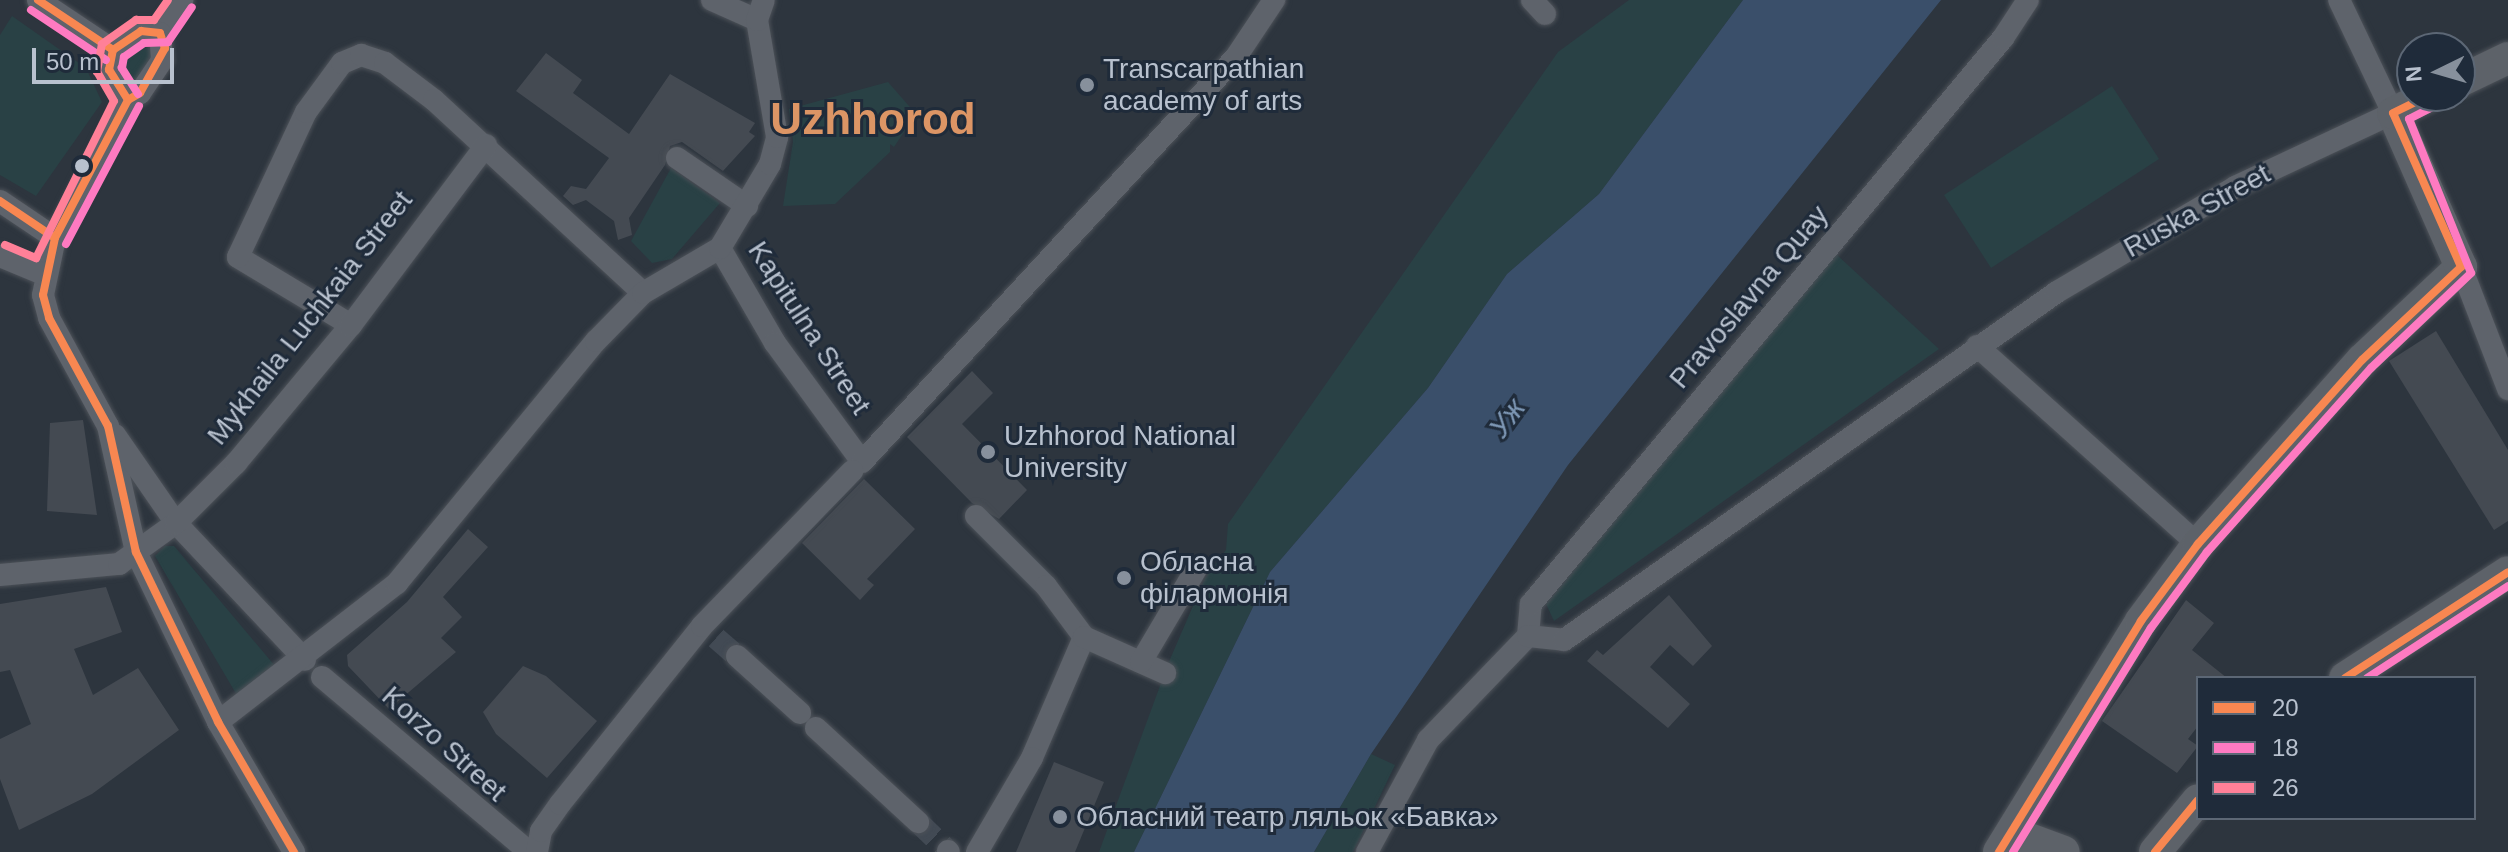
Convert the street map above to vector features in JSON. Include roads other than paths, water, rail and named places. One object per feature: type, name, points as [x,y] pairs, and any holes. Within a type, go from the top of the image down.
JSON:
[{"type":"main road","points":[[2476,73],[2508,58]]},
{"type":"main road","points":[[2064,852],[2006,842],[2141,621],[2198,544],[2362,360],[2461,267],[2393,113]]},
{"type":"main road","points":[[2348,676],[2508,572]]},
{"type":"main road","points":[[2160,845],[2196,802]]},
{"type":"street","points":[[38,0],[113,50]]},
{"type":"street","points":[[182,0],[160,33],[162,60],[140,93],[128,100],[55,238],[43,274],[49,318],[108,426],[176,523],[305,660]]},
{"type":"street","points":[[712,0],[761,10]]},
{"type":"street","points":[[537,852],[541,831],[560,804],[857,467],[1236,57],[1274,0]]},
{"type":"street","name":"Pravoslavna Quay","points":[[1528,636],[1531,604],[2003,38],[2028,0]]},
{"type":"street","points":[[2339,0],[2393,113]]},
{"type":"street","name":"Kapitulna Street","points":[[761,10],[777,137],[747,206],[720,248],[775,343],[857,467]]},
{"type":"street","points":[[128,100],[109,70],[113,50],[141,31],[160,33]]},
{"type":"street","points":[[351,325],[238,257],[286,148],[321,90],[350,56],[371,55],[486,145],[643,293]]},
{"type":"street","name":"Ruska Street","points":[[1977,346],[2235,187],[2393,113]]},
{"type":"street","name":"Mykhaila Luchkaia Street","points":[[0,575],[108,567],[136,552],[176,523],[236,463],[351,325],[486,145]]},
{"type":"street","points":[[677,158],[747,206]]},
{"type":"street","points":[[2,206],[55,238]]},
{"type":"street","points":[[218,722],[305,660],[424,555],[596,341],[643,293],[720,248]]},
{"type":"street","points":[[0,256],[43,274]]},
{"type":"street","points":[[2461,267],[2508,389]]},
{"type":"street","points":[[1367,852],[1428,740],[1528,636],[1564,640],[1977,346],[2198,544]]},
{"type":"street","points":[[108,426],[136,552],[218,722],[294,852]]},
{"type":"street","points":[[976,516],[1046,586],[1084,637],[1165,673]]},
{"type":"street","points":[[1141,662],[1196,569]]},
{"type":"street","points":[[977,852],[1032,758],[1084,637]]},
{"type":"street","points":[[737,656],[918,822]]},
{"type":"street","name":"Korzo Street","points":[[322,677],[529,852]]},
{"type":"water","name":"Уж","points":[[1743,0],[1941,0],[1568,465],[1371,754],[1314,852],[1134,852],[1270,572],[1428,388],[1507,274],[1599,194]]},
{"type":"tunnel","points":[[716,638],[737,656]]},
{"type":"tunnel","points":[[918,822],[948,851]]},
{"type":"place","name":"Transcarpathian academy of arts","points":[[1087,85]]},
{"type":"place","name":"Uzhhorod National University","points":[[988,452]]},
{"type":"place","name":"Обласна філармонія","points":[[1124,578]]},
{"type":"place","name":"Обласний театр ляльок «Бавка»","points":[[1060,817]]},
{"type":"district","name":"Uzhhorod","points":[[873,119]]}]
